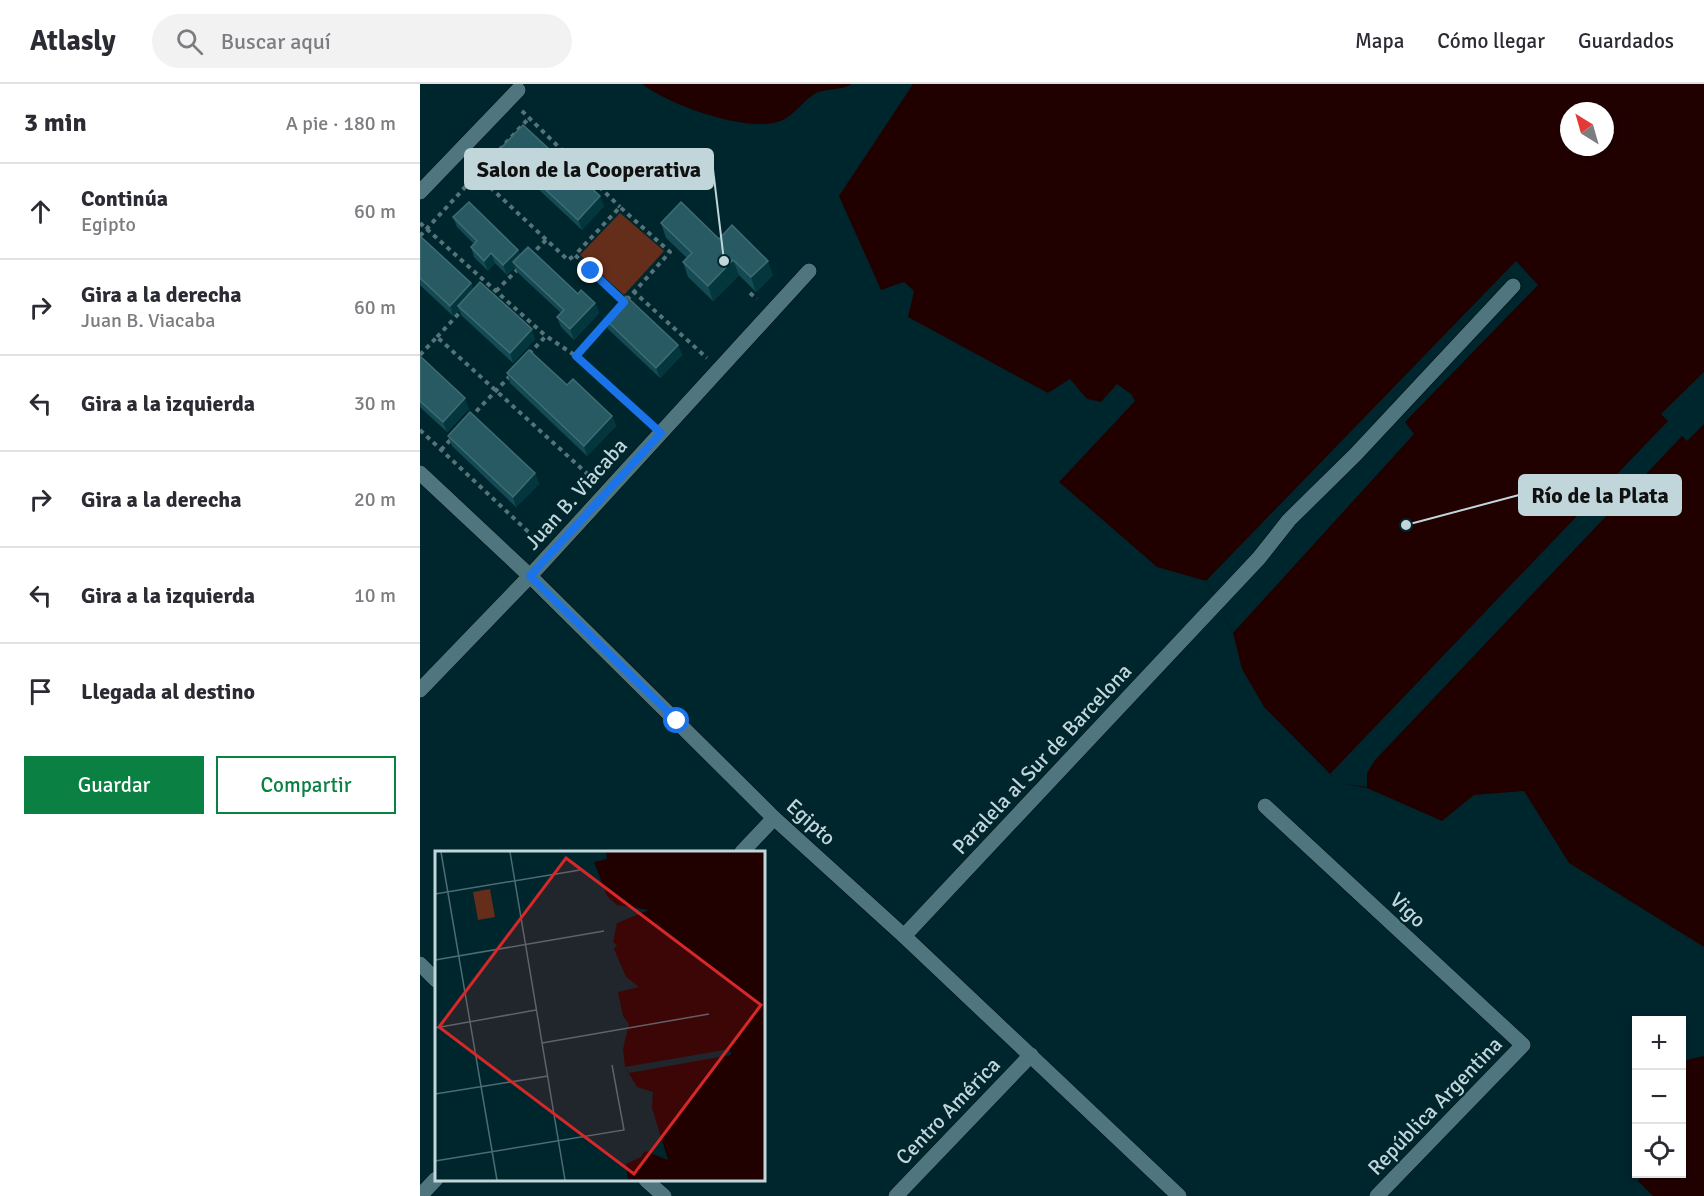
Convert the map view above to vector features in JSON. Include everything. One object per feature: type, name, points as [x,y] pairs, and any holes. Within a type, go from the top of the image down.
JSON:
[{"type":"street","points":[[420,192],[514,94]]},
{"type":"street","name":"Juan B. Viacaba","points":[[420,690],[530,576],[809,271]]},
{"type":"street","name":"Paralela al Sur de Barcelona","points":[[904,936],[1259,558],[1289,520],[1356,454],[1513,286]]},
{"type":"street","name":"Egipto","points":[[420,473],[530,576],[774,818],[904,936],[1179,1196]]},
{"type":"street","name":"Vigo","points":[[1265,806],[1523,1045]]},
{"type":"street","points":[[743,851],[774,818]]},
{"type":"street","points":[[420,964],[435,979]]},
{"type":"street","name":"República Argentina","points":[[1377,1196],[1523,1045]]},
{"type":"street","name":"Centro América","points":[[896,1196],[1031,1055]]},
{"type":"street","points":[[420,1196],[435,1180]]},
{"type":"street","points":[[648,1181],[664,1196]]},
{"type":"path","points":[[514,94],[529,117],[620,207],[670,252],[616,311]]},
{"type":"path","points":[[420,236],[529,117]]},
{"type":"path","points":[[477,175],[568,260],[620,207]]},
{"type":"path","points":[[420,223],[546,336],[576,356],[661,433]]},
{"type":"path","points":[[530,257],[546,240]]},
{"type":"path","points":[[575,255],[624,302]]},
{"type":"path","points":[[496,291],[521,265]]},
{"type":"path","points":[[480,291],[488,284]]},
{"type":"path","points":[[633,291],[719,369]]},
{"type":"path","points":[[420,355],[466,306]]},
{"type":"path","points":[[576,356],[608,320]]},
{"type":"path","points":[[525,360],[546,336]]},
{"type":"path","points":[[437,337],[599,485]]},
{"type":"path","points":[[465,424],[518,367]]},
{"type":"path","points":[[420,430],[551,553]]},
{"type":"path","points":[[441,450],[457,433]]},
{"type":"shaded area","points":[[642,84],[852,84],[816,93],[783,120],[769,124],[751,124],[710,116],[690,109]]},
{"type":"shaded area","points":[[913,84],[1704,84],[1704,947],[1569,863],[1524,791],[1474,795],[1442,821],[1367,788],[1346,784],[1330,774],[1264,707],[1242,669],[1233,633],[1206,581],[1157,567],[1059,482],[1135,401],[1131,394],[1117,384],[1101,402],[1087,399],[1070,379],[1048,393],[908,317],[914,291],[904,282],[881,290],[839,196]]},
{"type":"shaded area","points":[[620,213],[664,251],[624,295],[580,255]]},
{"type":"shaded area","points":[[1704,1056],[1704,1196],[1653,1196],[1638,1181],[1640,1178],[1686,1178],[1686,1060]]},
{"type":"pier","points":[[1516,261],[1538,285],[1405,422],[1414,434],[1233,633],[1206,581]]},
{"type":"pier","points":[[1704,372],[1704,424],[1687,441],[1682,436],[1375,760],[1367,773],[1367,787],[1346,784],[1330,774],[1668,421],[1661,414]]},
{"type":"building","points":[[523,125],[600,196],[578,220],[501,148]]},
{"type":"building","points":[[469,202],[518,250],[503,265],[491,253],[484,261],[471,247],[477,241],[453,217]]},
{"type":"building","points":[[681,202],[719,239],[732,225],[768,261],[751,277],[733,260],[708,286],[683,262],[692,253],[661,223]]},
{"type":"building","points":[[420,236],[471,283],[450,306],[420,278]]},
{"type":"building","points":[[528,247],[578,294],[581,290],[595,303],[570,329],[557,317],[564,310],[513,262]]},
{"type":"building","points":[[480,282],[532,329],[510,353],[458,306]]},
{"type":"building","points":[[626,296],[678,345],[656,368],[605,319]]},
{"type":"building","points":[[529,350],[567,385],[573,379],[612,416],[584,446],[507,373]]},
{"type":"building","points":[[420,356],[465,398],[443,422],[420,401]]},
{"type":"building","points":[[470,412],[535,473],[513,497],[448,436]]},
{"type":"place","name":"Salon de la Cooperativa","points":[[724,261]]},
{"type":"place","name":"Río de la Plata","points":[[1406,525]]},
{"type":"route","points":[[591,271],[624,302],[576,356],[661,433],[530,576],[677,721]]}]
